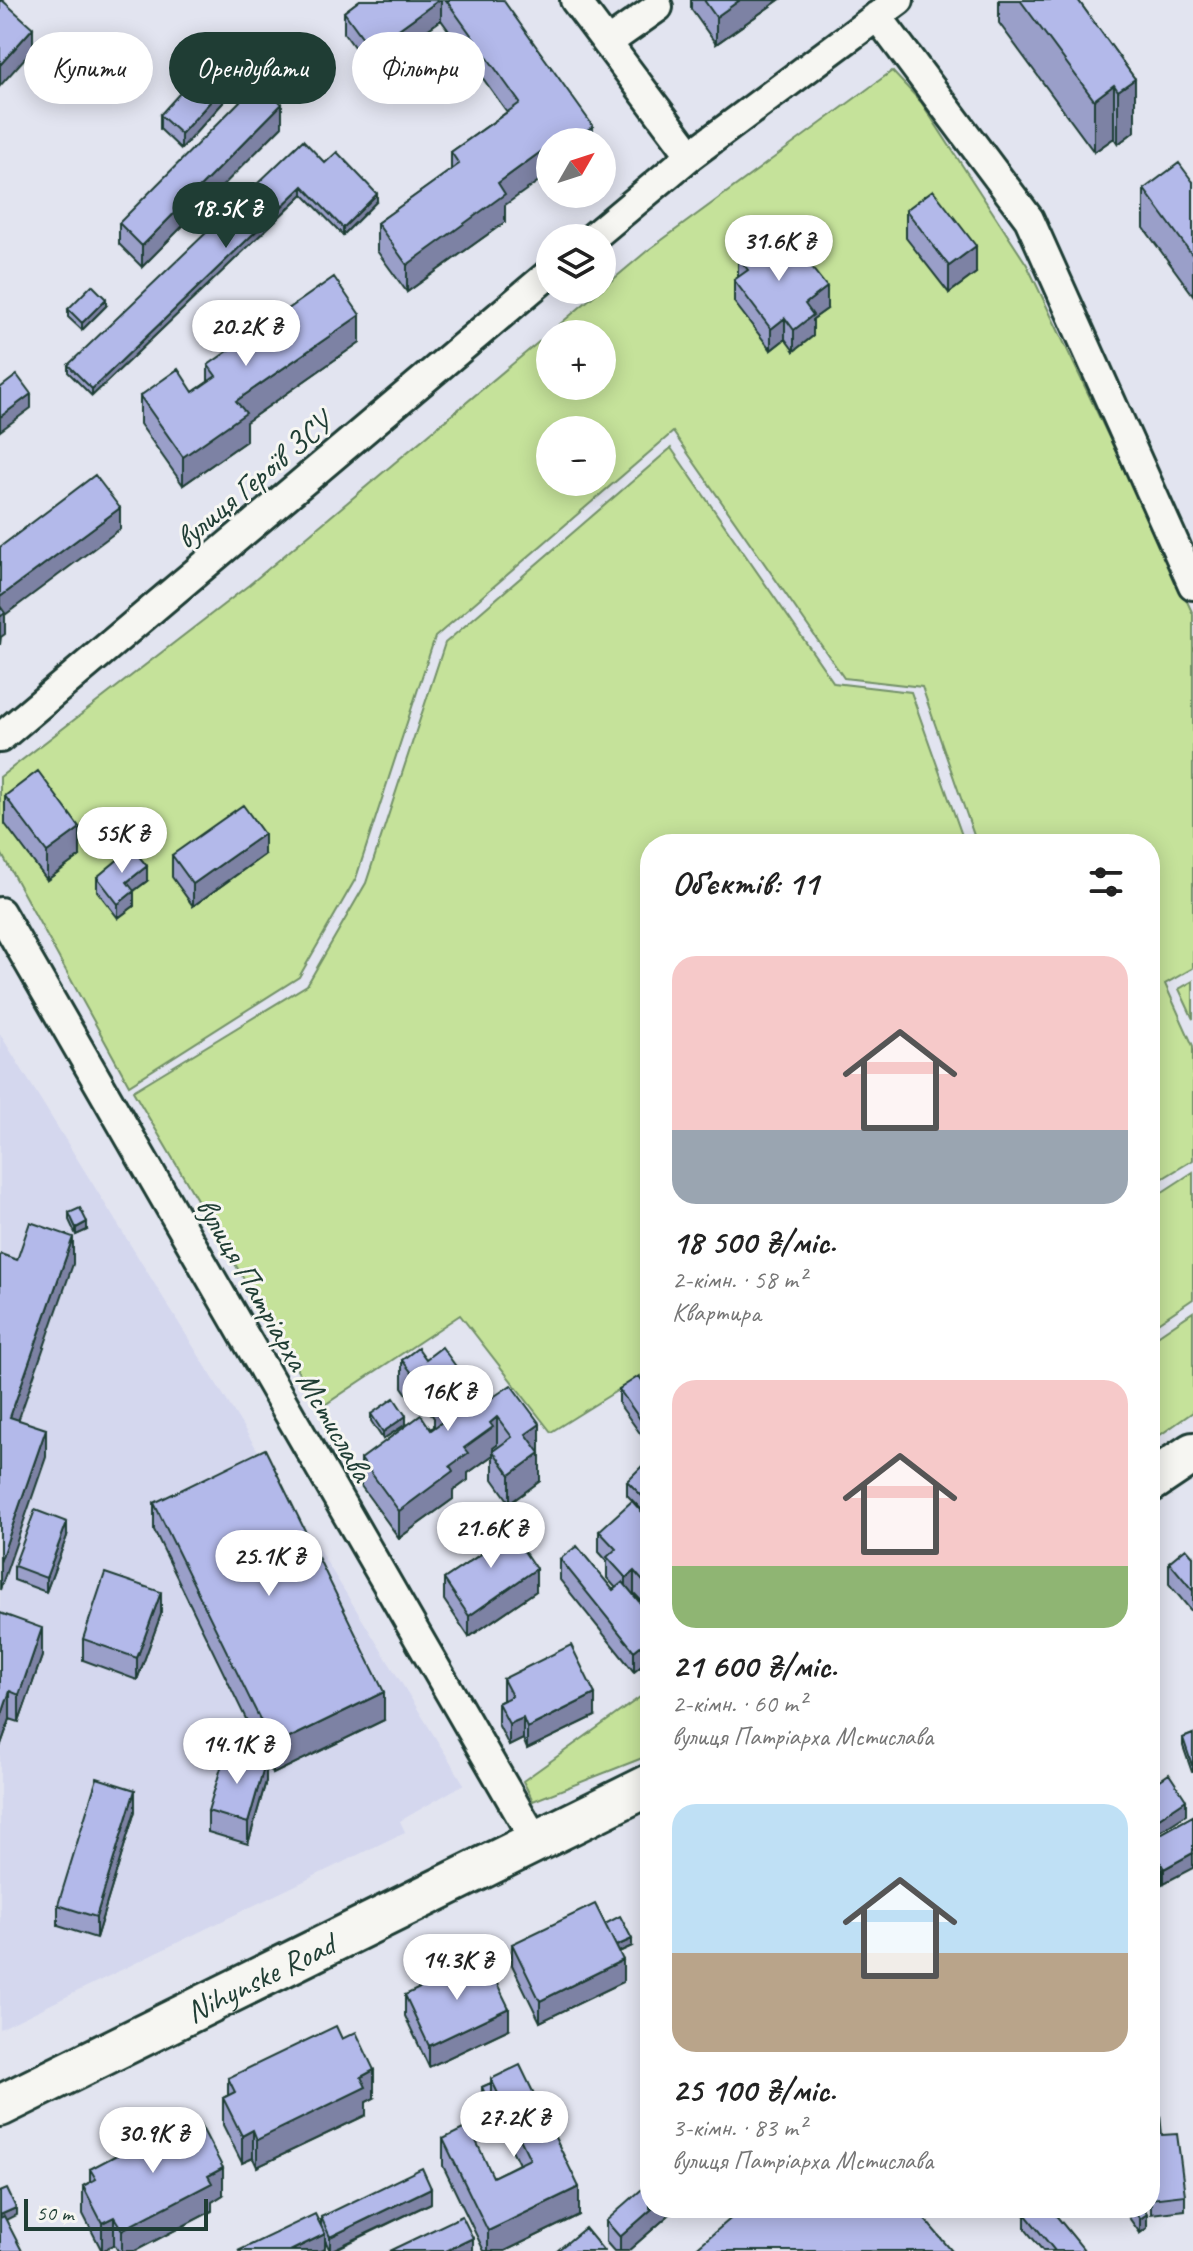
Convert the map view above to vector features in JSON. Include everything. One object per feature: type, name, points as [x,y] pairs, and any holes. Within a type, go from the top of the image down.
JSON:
[{"type":"main road","points":[[1160,1475],[1193,1453]]},
{"type":"main road","name":"Nihynske Road","points":[[0,2106],[640,1790]]},
{"type":"street","points":[[575,0],[691,155]]},
{"type":"street","points":[[607,43],[658,7]]},
{"type":"street","points":[[609,224],[691,155],[888,8],[1029,219],[1193,585]]},
{"type":"street","name":"вулиця Героїв ЗСУ","points":[[0,738],[536,285]]},
{"type":"street","name":"вулиця Патріарха Мстислава","points":[[0,912],[536,1842]]},
{"type":"shaded area","points":[[0,1034],[464,1784],[400,1821],[405,1832],[0,2029]]},
{"type":"green space","points":[[892,71],[921,102],[1027,265],[1193,614],[1193,968],[1165,984],[1193,1046],[1193,1160],[1160,1180],[1160,834],[973,834],[922,687],[844,678],[673,432],[616,481],[616,416],[536,416],[536,496],[599,496],[435,637],[356,878],[299,977],[129,1085],[0,851],[0,777],[249,585],[536,344],[536,400],[616,400],[616,320],[565,320],[584,304],[616,304],[616,277]]},
{"type":"green space","points":[[671,448],[834,683],[911,692],[961,834],[640,834],[640,1376],[551,1432],[460,1315],[320,1408],[133,1091],[307,985],[366,883],[445,643]]},
{"type":"green space","points":[[1193,981],[1193,1019],[1179,989]]},
{"type":"green space","points":[[1193,1172],[1193,1299],[1160,1321],[1160,1193]]},
{"type":"green space","points":[[1193,1312],[1193,1412],[1160,1435],[1160,1334]]},
{"type":"green space","points":[[640,1697],[640,1759],[533,1801],[523,1781]]},
{"type":"building","points":[[2,0],[33,28],[24,32],[24,38],[0,65]]},
{"type":"building","points":[[360,0],[439,0],[395,32],[359,32],[344,12]]},
{"type":"building","points":[[446,0],[503,0],[593,126],[536,128],[536,155],[498,183],[505,194],[407,265],[377,223],[459,164],[451,152],[520,103],[485,54],[485,32],[469,32]]},
{"type":"building","points":[[704,0],[740,0],[716,17]]},
{"type":"building","points":[[1020,0],[1078,0],[1135,79],[1118,91],[1114,85],[1094,100]]},
{"type":"building","points":[[170,104],[208,104],[181,134],[160,115]]},
{"type":"building","points":[[237,104],[282,104],[142,246],[119,223]]},
{"type":"building","points":[[303,140],[325,163],[337,152],[377,194],[343,228],[303,186],[92,389],[68,365]]},
{"type":"building","points":[[1179,163],[1193,182],[1193,256],[1144,189]]},
{"type":"building","points":[[933,190],[976,246],[949,266],[906,210]]},
{"type":"building","points":[[766,235],[776,249],[789,239],[827,287],[805,304],[813,315],[794,330],[785,318],[771,329],[734,280],[748,270],[738,257]]},
{"type":"building","points":[[334,277],[360,315],[236,401],[246,413],[183,457],[140,396],[178,369],[193,392],[216,376],[208,365]]},
{"type":"building","points":[[92,285],[106,299],[82,323],[68,309]]},
{"type":"building","points":[[17,375],[31,394],[0,417],[0,388]]},
{"type":"building","points":[[95,475],[120,508],[0,597],[0,547]]},
{"type":"building","points":[[38,771],[80,828],[47,852],[5,796]]},
{"type":"building","points":[[243,805],[264,834],[193,884],[172,855]]},
{"type":"building","points":[[132,848],[147,866],[127,882],[134,891],[118,904],[97,877]]},
{"type":"building","points":[[80,1208],[87,1222],[76,1228],[69,1213]]},
{"type":"building","points":[[30,1222],[73,1237],[10,1417],[46,1429],[0,1562],[0,1256],[17,1260]]},
{"type":"building","points":[[442,1347],[483,1404],[511,1385],[540,1424],[526,1434],[540,1453],[510,1475],[493,1451],[512,1437],[497,1417],[490,1423],[493,1427],[464,1448],[468,1453],[450,1466],[453,1471],[399,1511],[361,1459],[421,1415],[431,1430],[446,1419],[434,1402],[440,1398],[419,1369],[412,1373],[402,1360],[418,1348],[426,1359]]},
{"type":"building","points":[[640,1377],[640,1419],[619,1389]]},
{"type":"building","points":[[394,1398],[406,1416],[383,1432],[371,1414]]},
{"type":"building","points":[[265,1449],[384,1692],[273,1746],[154,1503]]},
{"type":"building","points":[[640,1468],[640,1494],[627,1481]]},
{"type":"building","points":[[632,1501],[640,1510],[640,1578],[634,1571],[626,1578],[607,1557],[616,1549],[599,1531]]},
{"type":"building","points":[[35,1510],[67,1522],[46,1578],[14,1566]]},
{"type":"building","points":[[503,1520],[536,1569],[469,1616],[444,1579],[490,1548],[481,1535]]},
{"type":"building","points":[[577,1546],[613,1590],[623,1582],[640,1603],[640,1646],[634,1651],[560,1559]]},
{"type":"building","points":[[1186,1548],[1193,1556],[1193,1591],[1169,1562]]},
{"type":"building","points":[[105,1573],[161,1592],[137,1658],[83,1639]]},
{"type":"building","points":[[0,1613],[42,1628],[19,1695],[10,1691],[0,1720]]},
{"type":"building","points":[[571,1645],[595,1694],[527,1728],[523,1718],[509,1724],[498,1703],[512,1696],[503,1679]]},
{"type":"building","points":[[1193,1734],[1193,1765],[1192,1765],[1183,1738]]},
{"type":"building","points":[[227,1748],[266,1760],[248,1823],[208,1811]]},
{"type":"building","points":[[1169,1774],[1186,1800],[1160,1817],[1160,1780]]},
{"type":"building","points":[[97,1778],[135,1790],[96,1917],[58,1905]]},
{"type":"building","points":[[1193,1816],[1193,1853],[1164,1869],[1160,1862],[1160,1834]]},
{"type":"building","points":[[595,1904],[623,1960],[540,2001],[512,1944]]},
{"type":"building","points":[[620,1916],[632,1939],[616,1946],[605,1924]]},
{"type":"building","points":[[484,1957],[509,2008],[429,2046],[405,1995]]},
{"type":"building","points":[[336,2026],[342,2039],[356,2032],[374,2070],[361,2077],[366,2087],[257,2140],[253,2130],[242,2136],[223,2098],[235,2092],[228,2078]]},
{"type":"building","points":[[520,2065],[579,2187],[488,2231],[443,2139],[469,2126],[493,2177],[530,2159],[491,2079]]},
{"type":"building","points":[[491,2083],[491,2099],[488,2101],[482,2087]]},
{"type":"building","points":[[1160,2115],[1162,2135],[1177,2134],[1185,2195],[1160,2198]]},
{"type":"building","points":[[183,2120],[188,2128],[199,2122],[223,2168],[208,2176],[212,2183],[122,2230],[114,2217],[102,2223],[83,2186],[96,2179],[90,2169]]},
{"type":"building","points":[[422,2168],[431,2188],[330,2237],[321,2217]]},
{"type":"building","points":[[7,2189],[16,2208],[0,2215],[0,2192]]},
{"type":"building","points":[[640,2191],[642,2218],[620,2237],[606,2221]]},
{"type":"building","points":[[315,2214],[325,2234],[290,2251],[238,2251]]},
{"type":"building","points":[[4,2216],[22,2251],[0,2251],[0,2218]]},
{"type":"building","points":[[462,2216],[473,2238],[446,2251],[389,2251]]},
{"type":"building","points":[[731,2218],[924,2218],[952,2251],[693,2251]]},
{"type":"building","points":[[1028,2218],[1058,2218],[1085,2251],[1055,2251]]},
{"type":"building","points":[[585,2228],[604,2251],[557,2251]]}]
